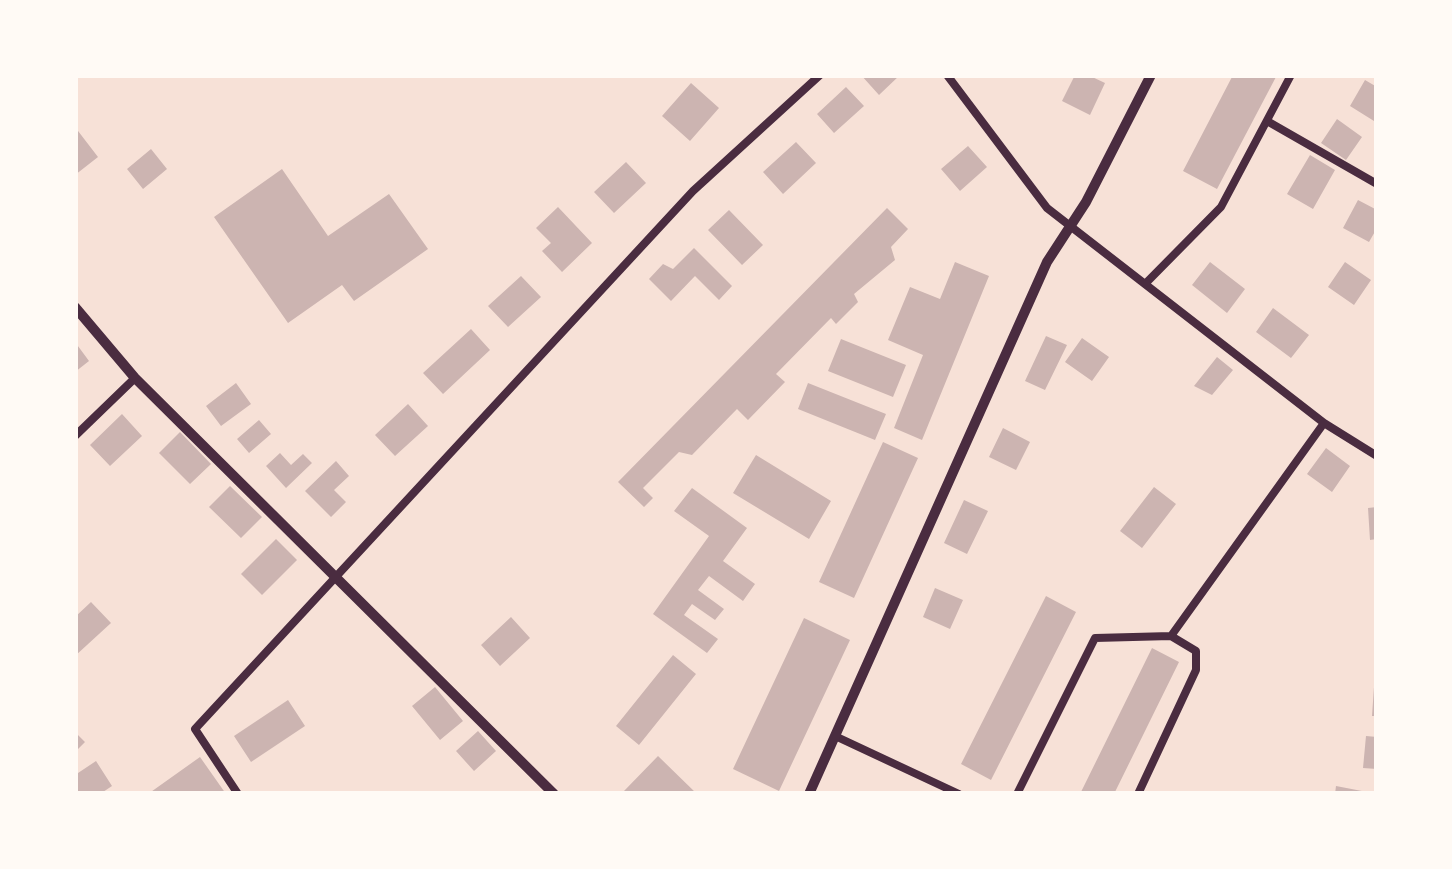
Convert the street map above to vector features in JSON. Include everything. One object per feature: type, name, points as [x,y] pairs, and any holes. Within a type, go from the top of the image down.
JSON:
[{"type":"street","points":[[238,794],[196,729],[692,191],[820,75]]},
{"type":"street","points":[[947,75],[1047,208],[1324,423],[1377,456]]},
{"type":"street","points":[[809,794],[1047,262],[1086,202],[1151,75]]},
{"type":"street","points":[[1146,284],[1221,208],[1291,75]]},
{"type":"street","points":[[1267,121],[1377,184]]},
{"type":"street","points":[[75,307],[135,378],[554,794]]},
{"type":"street","points":[[75,436],[135,378]]},
{"type":"street","points":[[1172,636],[1324,423]]},
{"type":"street","points":[[1354,440],[1377,448]]},
{"type":"street","points":[[1017,794],[1096,638],[1172,636],[1196,651],[1196,670],[1138,794]]},
{"type":"street","points":[[835,736],[958,794]]},
{"type":"building","points":[[861,75],[900,75],[879,95]]},
{"type":"building","points":[[1075,75],[1088,75],[1105,83],[1090,115],[1062,101]]},
{"type":"building","points":[[1233,75],[1277,75],[1217,189],[1183,171]]},
{"type":"building","points":[[1365,80],[1377,87],[1374,121],[1350,106]]},
{"type":"building","points":[[691,83],[719,108],[690,141],[662,116]]},
{"type":"building","points":[[846,87],[864,106],[834,133],[817,114]]},
{"type":"building","points":[[1337,119],[1362,137],[1346,160],[1321,143]]},
{"type":"building","points":[[75,127],[98,157],[75,175]]},
{"type":"building","points":[[796,142],[816,163],[783,194],[763,172]]},
{"type":"building","points":[[968,146],[987,167],[960,191],[941,169]]},
{"type":"building","points":[[151,149],[167,169],[143,189],[127,169]]},
{"type":"building","points":[[1310,155],[1335,170],[1313,209],[1287,194]]},
{"type":"building","points":[[626,162],[646,183],[614,213],[594,192]]},
{"type":"building","points":[[282,169],[328,236],[389,194],[428,249],[354,301],[342,285],[288,323],[214,217]]},
{"type":"building","points":[[1358,200],[1377,210],[1377,228],[1369,242],[1343,228]]},
{"type":"building","points":[[558,207],[592,243],[562,272],[542,251],[551,243],[536,228]]},
{"type":"building","points":[[887,208],[908,229],[891,247],[895,260],[854,294],[858,302],[836,324],[831,318],[776,374],[785,382],[748,420],[737,409],[692,455],[679,452],[643,488],[653,498],[644,507],[618,482]]},
{"type":"building","points":[[729,210],[763,245],[742,265],[708,230]]},
{"type":"building","points":[[694,248],[732,286],[719,300],[695,276],[671,301],[649,279],[663,264],[673,269]]},
{"type":"building","points":[[955,262],[989,276],[922,440],[894,428],[923,355],[888,340],[910,287],[940,299]]},
{"type":"building","points":[[1210,262],[1245,289],[1227,313],[1192,285]]},
{"type":"building","points":[[1345,262],[1371,280],[1354,305],[1328,287]]},
{"type":"building","points":[[521,276],[541,297],[508,327],[488,306]]},
{"type":"building","points":[[1273,308],[1309,335],[1291,358],[1256,332]]},
{"type":"building","points":[[471,329],[490,350],[443,394],[423,373]]},
{"type":"building","points":[[1046,336],[1067,345],[1045,390],[1025,381]]},
{"type":"building","points":[[1082,338],[1109,357],[1092,381],[1065,362]]},
{"type":"building","points":[[841,339],[906,365],[893,397],[828,371]]},
{"type":"building","points":[[75,342],[89,361],[75,372]]},
{"type":"building","points":[[1217,357],[1233,370],[1212,395],[1194,386]]},
{"type":"building","points":[[236,383],[251,404],[221,426],[206,406]]},
{"type":"building","points":[[808,383],[886,414],[875,440],[798,409]]},
{"type":"building","points":[[408,404],[428,426],[395,456],[375,435]]},
{"type":"building","points":[[122,414],[142,436],[110,466],[90,445]]},
{"type":"building","points":[[259,420],[271,434],[249,453],[237,439]]},
{"type":"building","points":[[1003,428],[1030,442],[1016,470],[989,457]]},
{"type":"building","points":[[180,432],[211,464],[190,484],[159,453]]},
{"type":"building","points":[[883,442],[918,458],[854,598],[819,582]]},
{"type":"building","points":[[1326,448],[1350,466],[1332,492],[1307,474]]},
{"type":"building","points":[[280,453],[291,465],[303,454],[312,463],[286,488],[266,466]]},
{"type":"building","points":[[756,455],[831,501],[809,539],[733,493]]},
{"type":"building","points":[[336,461],[349,476],[334,490],[346,502],[331,517],[305,491]]},
{"type":"building","points":[[230,486],[262,517],[241,538],[209,507]]},
{"type":"building","points":[[1154,487],[1176,504],[1142,548],[1120,531]]},
{"type":"building","points":[[692,488],[747,528],[723,561],[755,584],[743,601],[709,576],[698,590],[724,609],[715,620],[692,604],[684,615],[718,639],[707,653],[653,614],[709,536],[674,511]]},
{"type":"building","points":[[964,500],[988,511],[967,554],[944,543]]},
{"type":"building","points":[[1377,507],[1377,539],[1370,540],[1368,508]]},
{"type":"building","points":[[276,539],[297,560],[262,595],[241,574]]},
{"type":"building","points":[[935,588],[963,600],[950,629],[923,617]]},
{"type":"building","points":[[1046,596],[1076,612],[991,780],[961,764]]},
{"type":"building","points":[[91,602],[111,623],[75,656],[75,617]]},
{"type":"building","points":[[511,617],[530,638],[500,666],[481,645]]},
{"type":"building","points":[[804,618],[850,640],[779,791],[733,769]]},
{"type":"building","points":[[1152,648],[1179,662],[1114,794],[1080,794]]},
{"type":"building","points":[[673,655],[696,674],[639,745],[616,726]]},
{"type":"building","points":[[435,687],[463,721],[440,740],[412,706]]},
{"type":"building","points":[[1377,687],[1377,716],[1372,716]]},
{"type":"building","points":[[288,700],[305,726],[251,762],[234,736]]},
{"type":"building","points":[[478,731],[496,751],[474,771],[456,751]]},
{"type":"building","points":[[75,732],[85,742],[75,752]]},
{"type":"building","points":[[1366,736],[1377,737],[1377,769],[1363,768]]},
{"type":"building","points":[[658,756],[697,794],[627,794],[624,791]]},
{"type":"building","points":[[200,757],[226,794],[148,794]]},
{"type":"building","points":[[96,761],[112,786],[100,794],[80,794],[75,787],[75,775]]},
{"type":"building","points":[[1336,786],[1367,792],[1367,794],[1335,794]]}]
